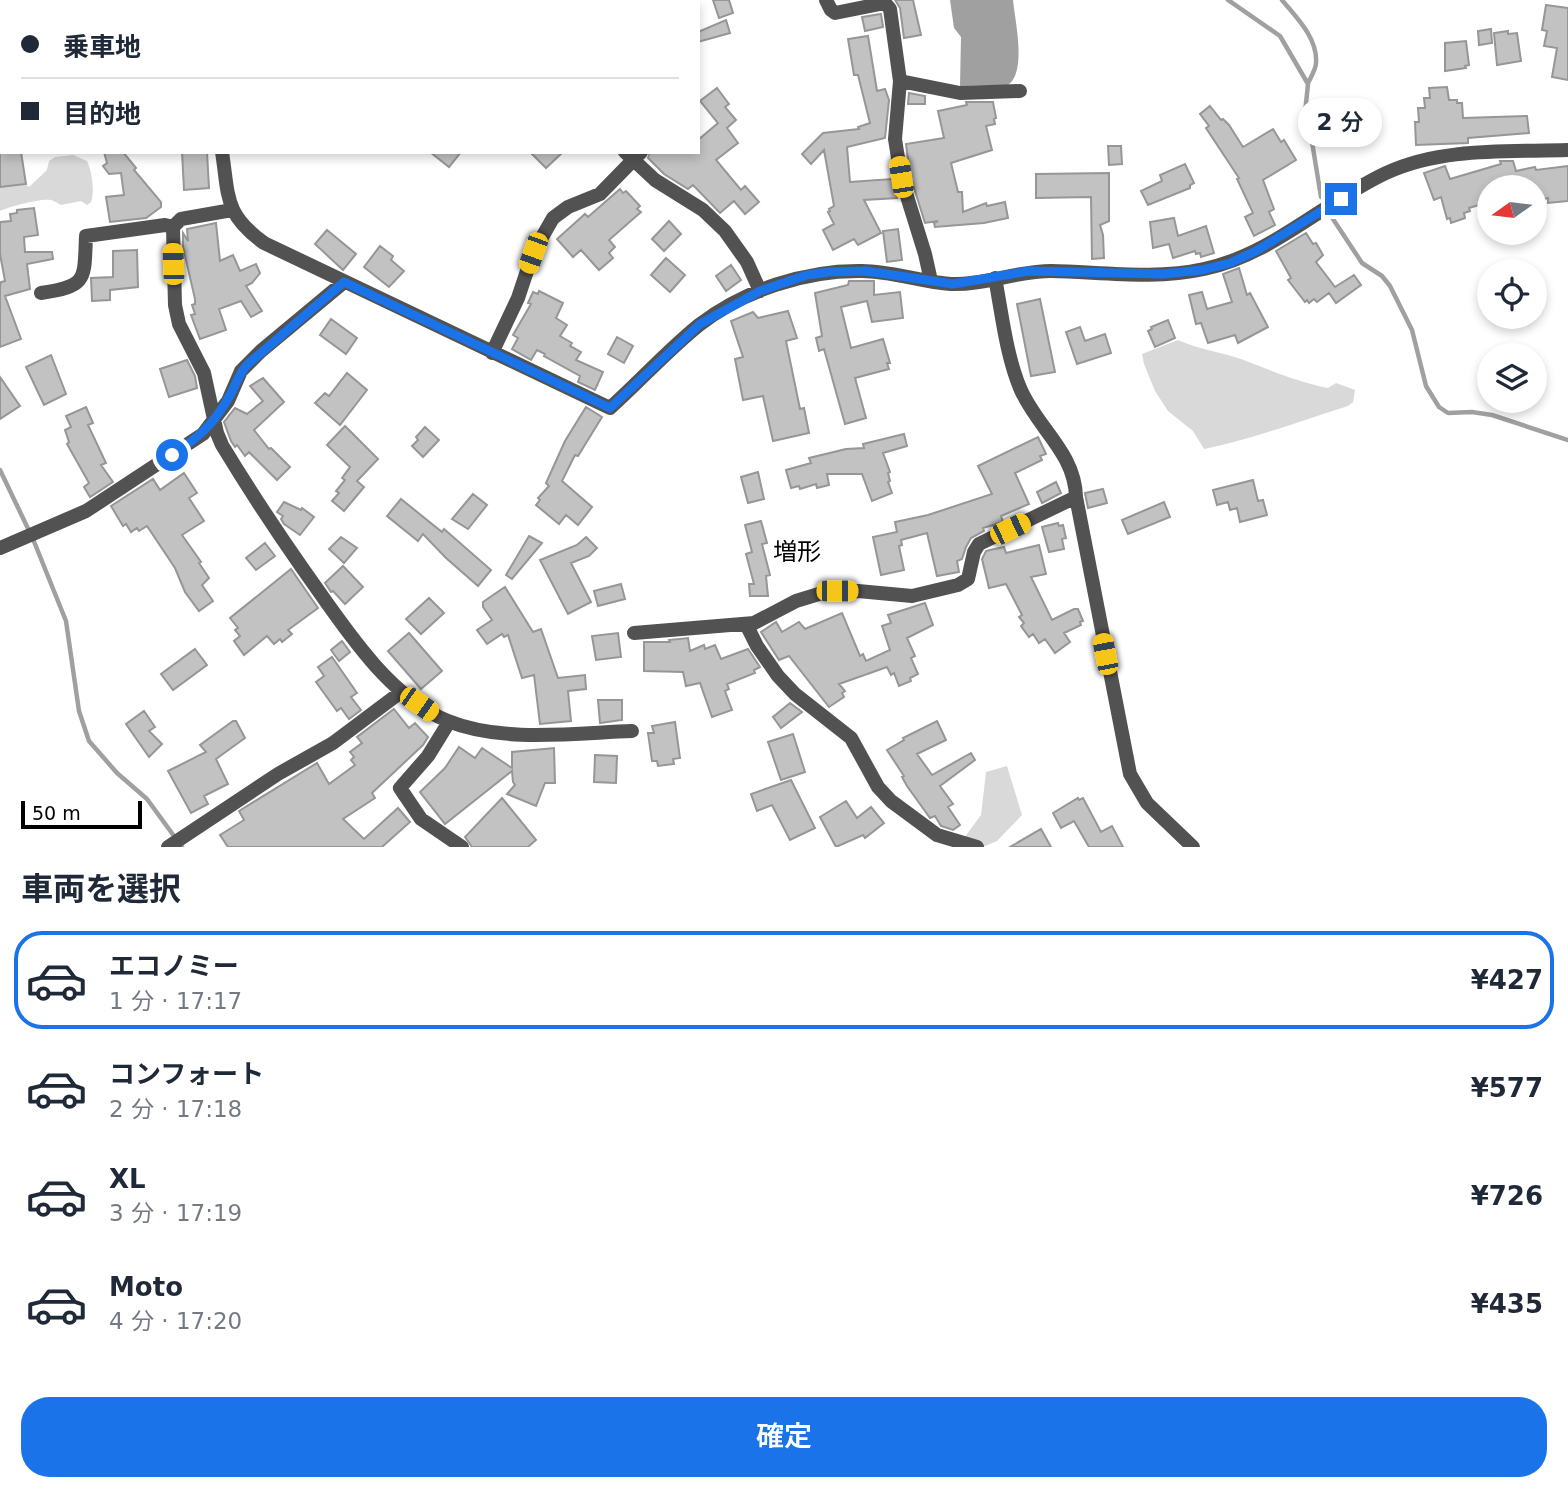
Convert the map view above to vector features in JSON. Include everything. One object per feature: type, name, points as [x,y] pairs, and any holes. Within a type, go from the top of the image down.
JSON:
[{"type":"street","points":[[826,0],[835,13],[881,3],[889,6],[900,81],[895,139],[901,177],[925,254],[930,281]]},
{"type":"street","points":[[900,81],[960,93],[1020,92]]},
{"type":"street","points":[[222,154],[232,210],[244,229],[264,243],[610,408],[700,324],[760,291],[807,275],[866,271],[953,284],[1029,271],[1163,274],[1202,270],[1230,263],[1256,251],[1374,180],[1410,164],[1448,155],[1568,150]]},
{"type":"street","points":[[492,353],[518,298],[533,253],[553,218],[568,207],[600,194],[633,155],[655,180],[704,210],[725,231],[747,262],[760,291]]},
{"type":"street","points":[[232,210],[181,219],[173,227],[175,305],[179,324],[204,373],[222,445],[265,517],[349,632],[401,692],[449,722],[517,735],[632,731]]},
{"type":"street","points":[[41,293],[67,289],[80,281],[85,269],[86,236],[166,225],[173,227]]},
{"type":"street","points":[[995,278],[1021,391],[1068,462],[1075,479],[1076,497],[1130,774],[1147,803],[1193,847]]},
{"type":"street","points":[[0,548],[98,504],[203,434],[228,401],[241,371],[344,282]]},
{"type":"street","points":[[634,634],[754,623],[796,601],[822,593],[858,591],[912,596],[962,584],[968,579],[974,552],[979,544],[1076,497]]},
{"type":"street","points":[[746,624],[757,646],[778,676],[795,694],[851,738],[878,787],[891,801],[937,835],[977,847]]},
{"type":"street","points":[[173,842],[278,774],[333,743],[401,692]]},
{"type":"street","points":[[449,722],[438,743],[400,788],[421,819],[462,847]]},
{"type":"shaded area","points":[[950,0],[1013,0],[1018,58],[1014,78],[1008,85],[960,86],[961,37],[954,28]]},
{"type":"shaded area","points":[[73,155],[87,161],[89,165],[93,187],[91,202],[87,205],[81,201],[61,205],[51,200],[40,200],[0,211],[0,183],[20,181],[29,187],[47,170],[49,161],[55,157]]},
{"type":"shaded area","points":[[1178,340],[1305,382],[1328,388],[1336,383],[1355,390],[1353,402],[1348,406],[1276,429],[1204,449],[1193,431],[1168,411],[1155,391],[1144,364],[1142,354]]},
{"type":"shaded area","points":[[1007,766],[1022,815],[997,841],[983,847],[964,838],[981,815],[986,772]]},
{"type":"building","points":[[713,0],[729,0],[733,13],[719,18]]},
{"type":"building","points":[[895,0],[913,0],[921,35],[904,38],[900,8]]},
{"type":"building","points":[[1546,5],[1568,8],[1568,80],[1552,77],[1557,48],[1544,46],[1547,31],[1542,30]]},
{"type":"building","points":[[881,14],[883,27],[865,31],[862,17]]},
{"type":"building","points":[[726,20],[730,33],[700,41],[700,31]]},
{"type":"building","points":[[1491,29],[1492,43],[1479,45],[1478,31]]},
{"type":"building","points":[[1508,31],[1508,34],[1517,33],[1521,61],[1497,65],[1494,33]]},
{"type":"building","points":[[868,36],[877,91],[885,89],[889,100],[885,138],[847,147],[850,182],[892,179],[897,198],[864,200],[881,233],[858,245],[854,239],[833,250],[823,230],[834,224],[828,212],[834,206],[824,150],[811,164],[802,154],[823,133],[859,129],[858,127],[870,123],[858,75],[854,75],[848,39]]},
{"type":"building","points":[[1466,41],[1469,65],[1465,66],[1466,68],[1445,71],[1445,43]]},
{"type":"building","points":[[1447,87],[1449,100],[1462,103],[1463,118],[1527,116],[1529,133],[1468,138],[1468,143],[1416,145],[1415,122],[1419,122],[1418,108],[1425,108],[1424,98],[1430,98],[1429,88]]},
{"type":"building","points":[[717,88],[729,104],[725,107],[736,120],[727,128],[738,143],[716,160],[741,190],[745,186],[759,202],[745,214],[734,201],[720,213],[693,185],[688,189],[664,174],[648,158],[649,154],[700,154],[700,138],[718,123],[700,101]]},
{"type":"building","points":[[909,93],[925,96],[925,104],[908,104]]},
{"type":"building","points":[[966,102],[993,102],[996,118],[995,124],[986,126],[992,150],[951,163],[958,192],[962,192],[963,212],[986,203],[987,206],[1005,202],[1008,218],[935,227],[934,223],[938,221],[925,223],[910,175],[906,144],[944,138],[938,111],[967,105]]},
{"type":"building","points":[[1210,106],[1221,120],[1229,125],[1243,147],[1273,129],[1281,142],[1284,140],[1296,160],[1263,180],[1274,209],[1269,212],[1275,225],[1254,236],[1245,217],[1253,213],[1237,179],[1239,178],[1206,128],[1209,126],[1200,114]]},
{"type":"building","points":[[1108,146],[1121,146],[1122,164],[1109,165]]},
{"type":"building","points":[[0,154],[21,154],[26,184],[0,187]]},
{"type":"building","points":[[105,154],[125,154],[136,168],[134,170],[161,202],[161,207],[146,218],[110,222],[106,197],[124,195],[121,173],[109,174],[103,166],[107,163]]},
{"type":"building","points":[[182,154],[207,154],[209,188],[184,190]]},
{"type":"building","points":[[433,154],[459,154],[449,167]]},
{"type":"building","points":[[532,154],[561,154],[546,168]]},
{"type":"building","points":[[1500,161],[1513,161],[1516,171],[1535,167],[1536,170],[1568,166],[1568,201],[1548,203],[1547,175],[1477,175],[1477,206],[1464,213],[1465,218],[1451,223],[1450,218],[1447,219],[1441,197],[1434,200],[1424,173],[1445,166],[1450,179],[1501,164]]},
{"type":"building","points":[[1185,164],[1194,183],[1190,188],[1148,205],[1141,191],[1162,181],[1160,175]]},
{"type":"building","points":[[1109,173],[1109,221],[1100,225],[1104,258],[1092,259],[1091,197],[1036,198],[1036,174]]},
{"type":"building","points":[[620,189],[623,193],[626,191],[640,206],[637,209],[641,212],[609,240],[615,247],[609,253],[613,258],[599,270],[581,250],[573,257],[557,239],[585,214],[588,217]]},
{"type":"building","points":[[34,208],[38,235],[24,237],[25,252],[52,252],[53,259],[27,264],[30,289],[5,296],[21,339],[0,347],[0,286],[1,282],[5,281],[0,254],[0,222],[11,221],[10,214],[17,213],[17,210]]},
{"type":"building","points":[[1174,218],[1178,236],[1206,226],[1214,253],[1201,257],[1200,253],[1196,254],[1195,251],[1173,258],[1169,244],[1153,248],[1150,222]]},
{"type":"building","points":[[669,221],[681,234],[664,251],[652,239]]},
{"type":"building","points":[[216,223],[220,261],[233,255],[240,271],[256,264],[260,273],[246,286],[262,311],[251,317],[241,301],[219,309],[226,330],[200,339],[191,315],[195,314],[192,305],[195,304],[195,299],[183,247],[183,233],[188,241],[187,229]]},
{"type":"building","points":[[898,229],[902,260],[887,262],[883,231]]},
{"type":"building","points":[[327,230],[356,254],[343,270],[315,244]]},
{"type":"building","points":[[1306,233],[1323,255],[1316,262],[1335,287],[1354,275],[1361,285],[1336,303],[1329,293],[1317,302],[1314,299],[1309,303],[1307,300],[1305,302],[1288,280],[1291,278],[1276,251]]},
{"type":"building","points":[[380,246],[393,256],[391,260],[404,271],[389,287],[364,267]]},
{"type":"building","points":[[137,250],[138,287],[110,290],[110,300],[92,301],[91,278],[113,277],[113,251]]},
{"type":"building","points":[[666,258],[685,275],[670,292],[651,275]]},
{"type":"building","points":[[731,265],[741,280],[726,291],[716,276]]},
{"type":"building","points":[[1239,268],[1247,295],[1250,293],[1268,327],[1238,343],[1235,335],[1208,343],[1201,323],[1196,324],[1189,295],[1202,292],[1207,309],[1232,302],[1223,274]]},
{"type":"building","points":[[849,281],[874,281],[874,295],[900,292],[903,318],[872,322],[867,301],[841,307],[851,348],[883,339],[890,363],[887,363],[889,369],[855,378],[866,418],[845,424],[824,349],[819,351],[816,338],[822,336],[815,293],[848,285]]},
{"type":"building","points":[[539,291],[563,303],[556,318],[567,325],[560,336],[581,352],[576,360],[603,372],[595,390],[578,382],[580,376],[537,350],[531,360],[512,349],[518,338],[513,335],[531,304],[528,303],[533,292],[538,294]]},
{"type":"building","points":[[1040,299],[1055,372],[1031,376],[1017,304]]},
{"type":"building","points":[[788,311],[797,338],[786,341],[800,409],[804,408],[809,433],[773,441],[763,396],[743,400],[735,359],[743,357],[731,321],[753,312],[758,318]]},
{"type":"building","points":[[331,319],[357,338],[346,354],[320,335]]},
{"type":"building","points":[[1168,320],[1175,338],[1155,347],[1148,331]]},
{"type":"building","points":[[1080,327],[1085,341],[1105,334],[1111,353],[1077,364],[1066,332]]},
{"type":"building","points":[[617,337],[633,346],[624,363],[608,354]]},
{"type":"building","points":[[51,355],[66,394],[44,405],[26,367]]},
{"type":"building","points":[[187,360],[195,376],[197,388],[169,397],[160,369]]},
{"type":"building","points":[[347,373],[367,390],[340,425],[315,403],[325,393],[329,396]]},
{"type":"building","points":[[0,377],[20,406],[0,419]]},
{"type":"building","points":[[263,378],[284,402],[254,430],[269,449],[290,467],[277,480],[249,452],[245,456],[237,445],[235,447],[224,422],[235,408],[247,414],[263,401],[250,386]]},
{"type":"building","points":[[86,407],[93,423],[88,425],[106,463],[101,465],[113,482],[90,497],[84,487],[89,483],[67,444],[69,442],[65,430],[71,427],[66,416]]},
{"type":"building","points":[[586,407],[602,417],[578,456],[575,455],[562,481],[592,507],[578,525],[566,515],[559,524],[536,505],[540,500],[538,498],[549,486],[546,483],[565,441]]},
{"type":"building","points":[[345,426],[378,459],[357,481],[364,487],[344,511],[332,501],[339,493],[336,491],[345,480],[342,478],[350,467],[327,445]]},
{"type":"building","points":[[425,427],[439,440],[423,457],[412,446]]},
{"type":"building","points":[[904,434],[907,446],[883,453],[890,472],[888,482],[892,493],[872,501],[862,474],[827,474],[829,485],[791,488],[786,470],[811,463],[809,458],[846,449],[864,448],[863,444]]},
{"type":"building","points":[[1038,437],[1046,454],[1040,456],[1042,460],[1015,473],[1029,504],[1001,516],[1003,522],[983,528],[984,531],[971,538],[962,559],[957,561],[959,572],[937,576],[927,533],[901,540],[902,545],[899,546],[904,570],[881,575],[873,537],[897,532],[895,522],[928,515],[992,494],[978,466]]},
{"type":"building","points":[[758,472],[764,499],[748,503],[741,477]]},
{"type":"building","points":[[184,473],[197,493],[189,498],[204,521],[182,535],[209,578],[202,585],[213,601],[199,611],[147,526],[131,532],[126,524],[123,526],[111,506],[153,479],[160,490]]},
{"type":"building","points":[[1253,480],[1258,501],[1263,500],[1267,515],[1240,522],[1237,508],[1230,510],[1228,502],[1217,505],[1213,490]]},
{"type":"building","points":[[1056,482],[1061,493],[1042,503],[1037,492]]},
{"type":"building","points":[[1103,489],[1107,503],[1088,508],[1085,493]]},
{"type":"building","points":[[473,494],[487,505],[468,529],[452,519]]},
{"type":"building","points":[[401,499],[442,532],[444,529],[491,570],[478,586],[423,534],[418,541],[387,516]]},
{"type":"building","points":[[284,502],[301,510],[302,508],[314,517],[300,535],[284,524],[281,519],[283,516],[277,512]]},
{"type":"building","points":[[1164,502],[1170,517],[1128,534],[1122,520]]},
{"type":"building","points":[[761,521],[767,543],[762,544],[770,575],[766,576],[768,596],[750,596],[749,584],[754,584],[746,554],[752,552],[745,525]]},
{"type":"building","points":[[1058,523],[1059,526],[1063,525],[1066,538],[1062,539],[1064,549],[1049,552],[1042,527]]},
{"type":"building","points":[[529,536],[542,543],[512,579],[506,575]]},
{"type":"building","points":[[341,537],[357,548],[344,563],[329,549]]},
{"type":"building","points":[[586,537],[597,548],[589,556],[571,563],[591,602],[568,614],[540,560],[577,545]]},
{"type":"building","points":[[265,543],[275,556],[256,570],[246,558]]},
{"type":"building","points":[[1039,545],[1046,574],[1031,577],[1052,620],[1078,609],[1083,621],[1080,622],[1081,625],[1064,633],[1070,642],[1055,653],[1045,639],[1039,643],[1033,634],[1029,637],[1021,626],[1024,623],[1019,617],[1022,615],[1006,584],[989,588],[982,559],[986,551],[990,550],[1004,547],[1006,553]]},
{"type":"building","points":[[343,566],[363,587],[345,604],[325,583]]},
{"type":"building","points":[[291,569],[318,608],[288,630],[292,634],[282,642],[280,639],[274,644],[267,636],[244,655],[234,641],[240,636],[235,630],[238,628],[230,618]]},
{"type":"building","points":[[621,584],[625,599],[598,606],[594,591]]},
{"type":"building","points":[[505,587],[533,632],[541,629],[558,678],[585,675],[586,689],[568,691],[571,721],[540,724],[534,675],[522,678],[508,635],[504,637],[502,634],[487,644],[477,630],[492,620],[483,607],[483,602]]},
{"type":"building","points":[[429,598],[444,613],[421,634],[406,619]]},
{"type":"building","points":[[925,603],[933,625],[907,638],[915,656],[911,658],[918,674],[910,678],[911,681],[899,686],[894,673],[891,675],[887,667],[839,684],[845,691],[842,693],[844,697],[829,707],[789,656],[779,660],[761,632],[776,622],[782,632],[799,622],[805,629],[842,613],[860,656],[863,654],[866,661],[890,650],[882,626],[891,623],[888,615]]},
{"type":"building","points":[[409,633],[442,671],[421,689],[388,651]]},
{"type":"building","points":[[618,633],[621,657],[596,660],[592,636]]},
{"type":"building","points":[[688,638],[690,651],[704,645],[705,649],[715,645],[721,659],[748,649],[760,667],[754,670],[755,673],[727,684],[729,689],[725,691],[732,710],[712,717],[700,683],[686,686],[683,672],[644,671],[644,642],[670,642],[669,640]]},
{"type":"building","points":[[342,641],[350,652],[339,661],[331,650]]},
{"type":"building","points":[[195,649],[207,665],[173,690],[161,674]]},
{"type":"building","points":[[332,657],[357,693],[351,697],[361,710],[349,719],[341,708],[337,711],[316,682],[324,676],[318,667]]},
{"type":"building","points":[[598,700],[622,700],[622,720],[600,723]]},
{"type":"building","points":[[790,703],[802,712],[781,728],[773,717]]},
{"type":"building","points":[[394,709],[409,728],[415,723],[428,737],[423,745],[372,793],[375,798],[343,819],[364,839],[398,808],[410,822],[382,847],[228,847],[220,835],[244,820],[239,811],[317,763],[329,784],[355,765],[350,752],[362,743],[357,737]]},
{"type":"building","points":[[144,711],[155,727],[149,731],[162,744],[149,757],[126,724]]},
{"type":"building","points":[[236,721],[245,738],[216,759],[228,784],[204,796],[208,804],[191,813],[168,771],[206,752],[200,745]]},
{"type":"building","points":[[937,721],[946,740],[917,754],[932,775],[971,753],[975,760],[940,786],[953,804],[948,807],[960,825],[953,830],[941,826],[935,816],[930,818],[907,786],[902,777],[904,776],[887,750],[904,740],[903,738]]},
{"type":"building","points":[[675,722],[680,758],[673,759],[674,764],[658,766],[657,761],[652,761],[648,733],[654,733],[652,726]]},
{"type":"building","points":[[793,734],[805,772],[781,780],[768,742]]},
{"type":"building","points":[[459,747],[475,758],[482,748],[512,768],[512,752],[554,748],[555,783],[545,783],[536,806],[507,794],[515,785],[512,771],[445,824],[420,792],[445,768]]},
{"type":"building","points":[[595,755],[617,756],[616,783],[594,782]]},
{"type":"building","points":[[791,780],[815,828],[790,840],[772,805],[757,811],[751,794]]},
{"type":"building","points":[[502,798],[536,840],[528,847],[472,847],[465,837]]},
{"type":"building","points":[[1078,798],[1083,798],[1101,832],[1112,826],[1123,847],[1089,847],[1074,821],[1061,828],[1053,813]]},
{"type":"building","points":[[846,801],[857,818],[871,807],[884,823],[865,838],[863,835],[836,847],[820,817]]},
{"type":"building","points":[[1041,829],[1051,847],[1010,847]]},
{"type":"waterway","points":[[1228,0],[1280,36],[1308,84],[1305,113],[1321,197]]},
{"type":"waterway","points":[[1282,0],[1305,28],[1314,45],[1316,65],[1308,83]]},
{"type":"waterway","points":[[1331,216],[1362,263],[1382,276],[1390,286],[1412,330],[1426,386],[1439,407],[1448,413],[1492,415],[1568,440]]},
{"type":"waterway","points":[[0,470],[33,539],[66,621],[79,711],[89,741],[117,773],[147,799],[182,847]]},
{"type":"district","name":"増形","points":[[797,552]]},
{"type":"route","points":[[172,455],[208,429],[228,401],[241,371],[288,327],[344,282],[610,408],[685,337],[716,313],[760,291],[807,275],[866,271],[953,284],[1029,271],[1163,274],[1202,270],[1230,263],[1256,251],[1341,199]]}]
